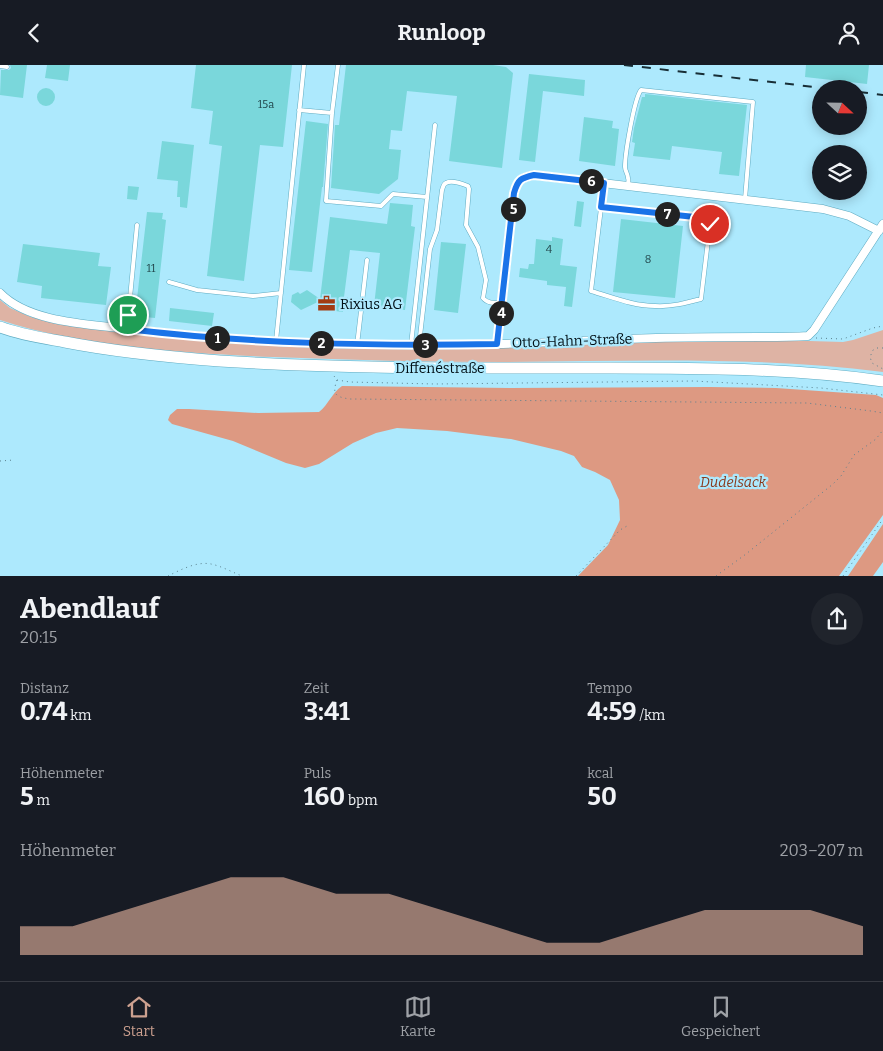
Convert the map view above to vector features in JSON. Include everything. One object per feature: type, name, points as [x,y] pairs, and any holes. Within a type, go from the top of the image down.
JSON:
[{"type":"main road","name":"Diffenéstraße","points":[[0,327],[40,338],[131,353],[257,363],[327,367],[747,369],[848,376],[883,381]]},
{"type":"street","points":[[497,344],[514,193],[517,183],[524,177],[534,175],[823,209],[881,228],[814,330],[808,336]]},
{"type":"street","name":"Otto-Hahn-Straße","points":[[0,293],[22,309],[62,321],[172,334],[276,342],[415,345],[655,338],[808,336]]},
{"type":"lane","points":[[276,342],[304,65]]},
{"type":"lane","points":[[338,65],[332,113],[326,201],[381,206],[393,194],[427,197]]},
{"type":"lane","points":[[0,66],[7,67]]},
{"type":"lane","points":[[628,186],[625,168],[637,95],[641,90],[685,94],[753,102],[745,199]]},
{"type":"lane","points":[[299,110],[332,113]]},
{"type":"lane","points":[[415,345],[435,125]]},
{"type":"lane","points":[[415,345],[430,249],[437,229],[442,190],[446,182],[468,186],[466,225],[478,247],[482,263],[486,280],[484,298],[489,302],[502,303]]},
{"type":"lane","points":[[601,207],[704,218],[710,224],[701,299],[679,304],[655,306],[628,303],[591,291],[601,207],[604,183]]},
{"type":"lane","points":[[127,329],[137,225]]},
{"type":"lane","points":[[357,345],[367,260]]},
{"type":"lane","points":[[169,282],[198,289],[253,296],[281,293]]},
{"type":"path","points":[[808,336],[817,339],[843,339],[883,326]]},
{"type":"path","points":[[883,348],[872,350],[870,357],[872,363],[883,369]]},
{"type":"path","points":[[327,367],[337,380],[350,381],[435,384],[694,381],[821,388],[883,395]]},
{"type":"path","points":[[337,380],[334,389],[336,395],[341,398],[350,399],[807,403],[883,413]]},
{"type":"path","points":[[716,576],[833,484],[841,476],[854,455],[876,439],[883,429]]},
{"type":"path","points":[[0,461],[14,460]]},
{"type":"path","points":[[843,576],[883,519]]},
{"type":"path","points":[[576,576],[620,530],[627,526]]},
{"type":"path","points":[[168,576],[204,563],[212,564],[242,576]]},
{"type":"shaded area","points":[[0,300],[10,308],[49,322],[159,337],[290,347],[471,349],[642,342],[776,340],[843,342],[883,330],[883,372],[836,367],[742,362],[360,360],[170,351],[67,337],[0,320]]},
{"type":"green space","name":"Dudelsack","points":[[342,386],[776,388],[876,395],[883,398],[883,515],[839,576],[578,576],[608,545],[620,520],[619,500],[610,480],[582,467],[574,456],[561,451],[511,439],[447,431],[397,428],[376,433],[353,443],[319,464],[305,468],[286,463],[233,441],[172,424],[168,420],[170,415],[177,409],[258,413],[319,412]]},
{"type":"green space","points":[[883,524],[883,562],[873,576],[848,576]]},
{"type":"building","points":[[10,65],[27,65],[23,98],[0,95],[1,70],[9,70],[11,68]]},
{"type":"building","points":[[47,65],[70,65],[68,81],[45,78]]},
{"type":"building","points":[[196,65],[292,65],[283,147],[260,145],[244,281],[207,276],[222,146],[209,144],[213,111],[191,108]]},
{"type":"building","points":[[346,65],[493,65],[506,67],[513,73],[502,168],[449,161],[457,96],[407,91],[402,131],[391,130],[389,149],[401,150],[398,179],[379,194],[331,188],[335,125],[339,125]]},
{"type":"building","points":[[806,65],[869,65],[867,80],[832,80],[805,77]]},
{"type":"building","points":[[529,74],[585,80],[584,96],[543,91],[535,162],[519,160]]},
{"type":"building","points":[[42,88],[50,88],[55,93],[53,104],[42,106],[37,101],[37,93]]},
{"type":"building","points":[[645,94],[747,105],[739,176],[719,174],[722,152],[672,146],[670,160],[633,156],[635,143],[632,142],[634,128],[642,97],[645,97]]},
{"type":"building","points":[[584,117],[613,121],[612,128],[619,129],[615,166],[579,161]]},
{"type":"building","points":[[306,121],[328,124],[323,187],[312,272],[289,270]]},
{"type":"building","points":[[162,141],[194,145],[187,208],[180,207],[180,197],[177,197],[178,181],[157,179]]},
{"type":"building","points":[[128,186],[139,187],[137,200],[127,199]]},
{"type":"building","points":[[577,201],[584,202],[581,227],[574,226]]},
{"type":"building","points":[[390,203],[413,205],[411,226],[415,227],[405,310],[374,306],[380,253],[350,250],[344,297],[348,297],[347,309],[343,309],[343,312],[319,309],[320,301],[301,310],[291,302],[292,295],[298,292],[300,294],[307,290],[320,299],[330,217],[387,224]]},
{"type":"building","points":[[147,212],[163,213],[162,219],[166,220],[155,318],[135,316]]},
{"type":"building","points":[[621,219],[683,226],[675,298],[613,292]]},
{"type":"building","points":[[552,237],[563,239],[560,265],[577,267],[572,307],[564,306],[566,287],[547,285],[547,281],[519,277],[520,268],[528,269],[529,264],[534,264],[536,239],[552,241]]},
{"type":"building","points":[[441,242],[466,244],[458,313],[434,310]]},
{"type":"building","points":[[23,244],[100,253],[98,266],[111,267],[106,305],[41,298],[42,286],[17,282]]},
{"type":"building","points":[[170,308],[214,313],[212,326],[169,321]]},
{"type":"railway","points":[[624,65],[812,87]]},
{"type":"railway","points":[[868,93],[883,95]]},
{"type":"place","name":"Rixius AG","points":[[326,304]]},
{"type":"route","points":[[128,315],[127,329],[218,338],[357,345],[497,344],[514,193],[517,183],[524,177],[534,175],[604,183],[601,207],[704,218],[710,224]]}]
